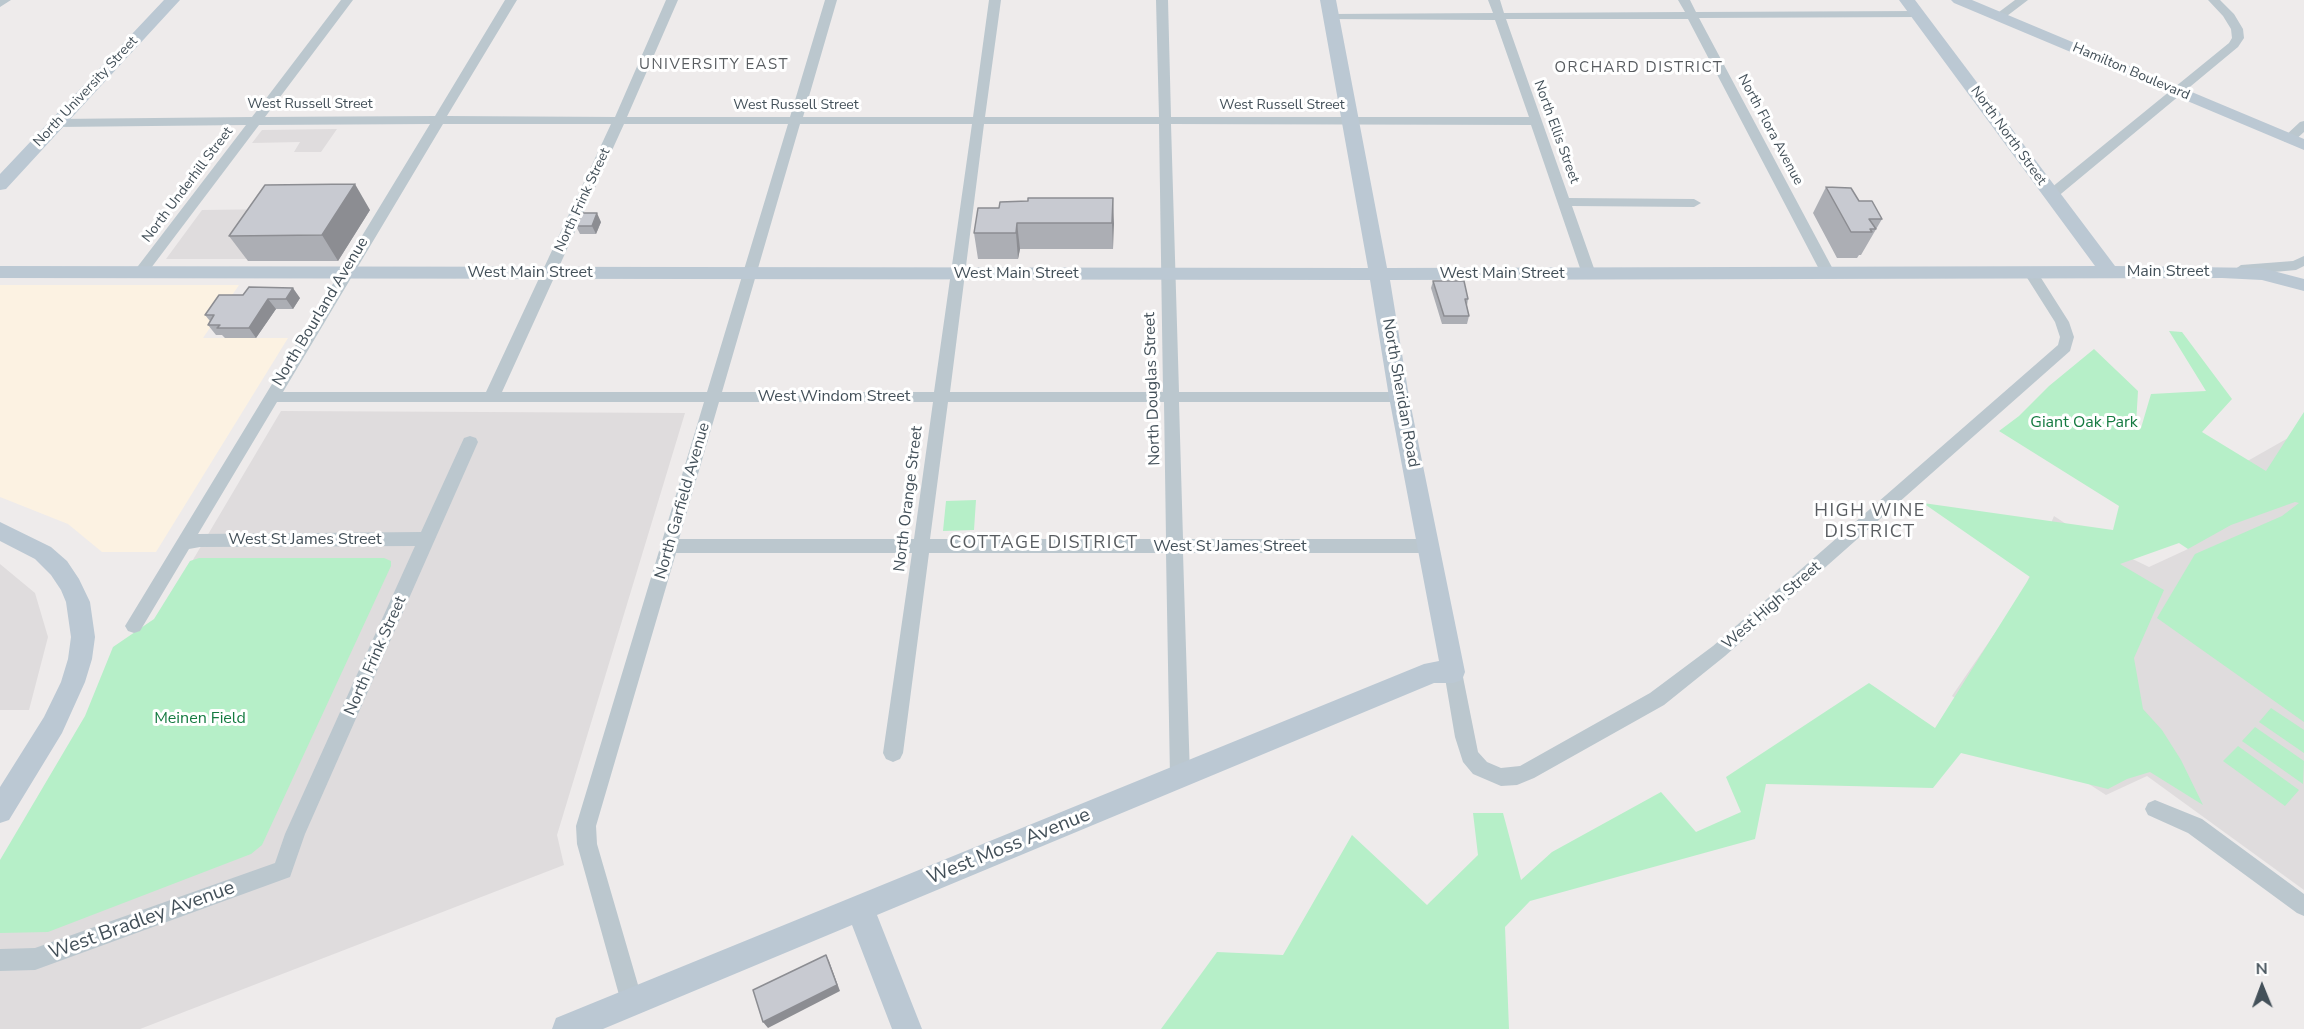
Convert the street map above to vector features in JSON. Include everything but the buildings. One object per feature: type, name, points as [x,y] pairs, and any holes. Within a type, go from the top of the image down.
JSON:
[{"type":"main road","name":"North University Street","points":[[0,185],[172,0]]},
{"type":"main road","name":"Hamilton Boulevard","points":[[1959,0],[2003,14],[2299,136]]},
{"type":"main road","name":"Hamilton Boulevard","points":[[1978,0],[2003,14]]},
{"type":"main road","name":"North North Street","points":[[1912,7],[2109,272]]},
{"type":"main road","name":"North Sheridan Road","points":[[1330,9],[1379,274],[1399,397],[1453,672]]},
{"type":"main road","name":"West Main Street","points":[[0,272],[2031,273]]},
{"type":"main road","name":"Main Street","points":[[2031,273],[2222,272],[2262,274],[2304,285]]},
{"type":"main road","points":[[0,531],[43,553],[59,568],[78,602],[82,636],[80,659],[73,682],[53,725],[0,811]]},
{"type":"main road","name":"West Moss Avenue","points":[[567,1029],[1433,672],[1453,672]]},
{"type":"main road","points":[[860,908],[907,1029]]},
{"type":"street","points":[[0,4],[5,0]]},
{"type":"street","name":"North Underhill Street","points":[[140,273],[347,0]]},
{"type":"street","name":"North Bourland Avenue","points":[[134,626],[511,0]]},
{"type":"street","name":"North Frink Street","points":[[491,398],[619,121],[672,0]]},
{"type":"street","name":"North Garfield Avenue","points":[[632,1002],[587,844],[586,830],[831,0]]},
{"type":"street","name":"North Orange Street","points":[[893,753],[995,0]]},
{"type":"street","name":"North Douglas Street","points":[[1162,0],[1180,777]]},
{"type":"street","name":"North Ellis Street","points":[[1494,0],[1589,274]]},
{"type":"street","name":"North Flora Avenue","points":[[1684,0],[1828,273]]},
{"type":"street","points":[[2003,14],[2022,0]]},
{"type":"street","points":[[2051,195],[2234,45],[2238,38],[2232,20],[2214,0]]},
{"type":"street","points":[[1330,9],[1500,17],[1693,15],[1912,7]]},
{"type":"street","name":"West Russell Street","points":[[57,123],[438,120],[1536,121]]},
{"type":"street","points":[[1565,202],[1694,202]]},
{"type":"street","points":[[2222,272],[2303,265]]},
{"type":"street","name":"West High Street","points":[[1493,775],[1509,777],[1527,772],[1657,699],[1719,651],[2048,364],[2065,347],[2067,337],[2062,322],[2031,273]]},
{"type":"street","name":"West Windom Street","points":[[270,397],[1399,397]]},
{"type":"street","name":"North Frink Street","points":[[283,870],[295,834],[470,442]]},
{"type":"street","name":"West St James Street","points":[[183,544],[200,540],[427,539]]},
{"type":"street","name":"West St James Street","points":[[670,546],[921,548],[1429,546]]},
{"type":"street","name":"North Sheridan Road","points":[[1453,672],[1467,748],[1480,768],[1493,775]]},
{"type":"street","points":[[2155,809],[2194,826],[2304,906]]},
{"type":"street","name":"West Bradley Avenue","points":[[0,960],[35,960],[283,870]]},
{"type":"shaded area","points":[[337,129],[321,152],[294,152],[300,142],[252,143],[262,130]]},
{"type":"shaded area","points":[[280,209],[246,259],[166,259],[202,210]]},
{"type":"shaded area","points":[[0,285],[239,285],[203,338],[288,338],[156,552],[102,552],[68,524],[0,497]]},
{"type":"shaded area","points":[[281,411],[685,413],[557,835],[564,865],[140,1029],[0,1029],[0,886]]},
{"type":"shaded area","points":[[2304,429],[2304,890],[2147,776],[2106,795],[1952,696],[2023,592],[2054,516],[2083,535],[2149,567],[2188,549],[2221,476]]},
{"type":"shaded area","points":[[0,564],[35,593],[48,637],[29,710],[0,710]]},
{"type":"green space","name":"Giant Oak Park","points":[[2169,331],[2182,332],[2232,399],[2202,432],[2266,471],[2304,412],[2304,722],[2157,618],[2195,554],[2282,516],[2299,503],[2295,502],[2231,525],[2188,549],[2179,543],[2120,564],[2164,590],[2134,658],[2143,709],[2162,730],[2181,760],[2203,805],[2150,772],[2127,779],[2108,789],[1961,753],[1933,788],[1766,784],[1755,839],[1530,901],[1505,927],[1509,1029],[1161,1029],[1217,952],[1283,955],[1352,835],[1427,905],[1478,855],[1473,813],[1503,813],[1521,880],[1552,852],[1661,792],[1696,832],[1741,812],[1726,777],[1869,683],[1935,728],[2030,577],[1923,503],[2113,530],[2119,506],[1999,431],[2094,349],[2138,391],[2136,424],[2141,428],[2151,394],[2206,391]]},
{"type":"green space","points":[[976,500],[974,530],[943,531],[946,501]]},
{"type":"green space","name":"Meinen Field","points":[[199,558],[384,558],[391,561],[391,566],[262,845],[251,854],[48,932],[0,933],[0,860],[85,716],[113,647],[154,619],[190,561]]},
{"type":"green space","points":[[2271,708],[2304,730],[2304,753],[2259,722]]},
{"type":"green space","points":[[2255,727],[2304,761],[2303,784],[2242,741]]},
{"type":"green space","points":[[2238,746],[2299,790],[2285,806],[2223,761]]},
{"type":"district","name":"UNIVERSITY EAST","points":[[714,65]]},
{"type":"district","name":"ORCHARD DISTRICT","points":[[1639,68]]},
{"type":"district","name":"HIGH WINE DISTRICT","points":[[1870,522]]},
{"type":"district","name":"COTTAGE DISTRICT","points":[[1044,544]]}]
